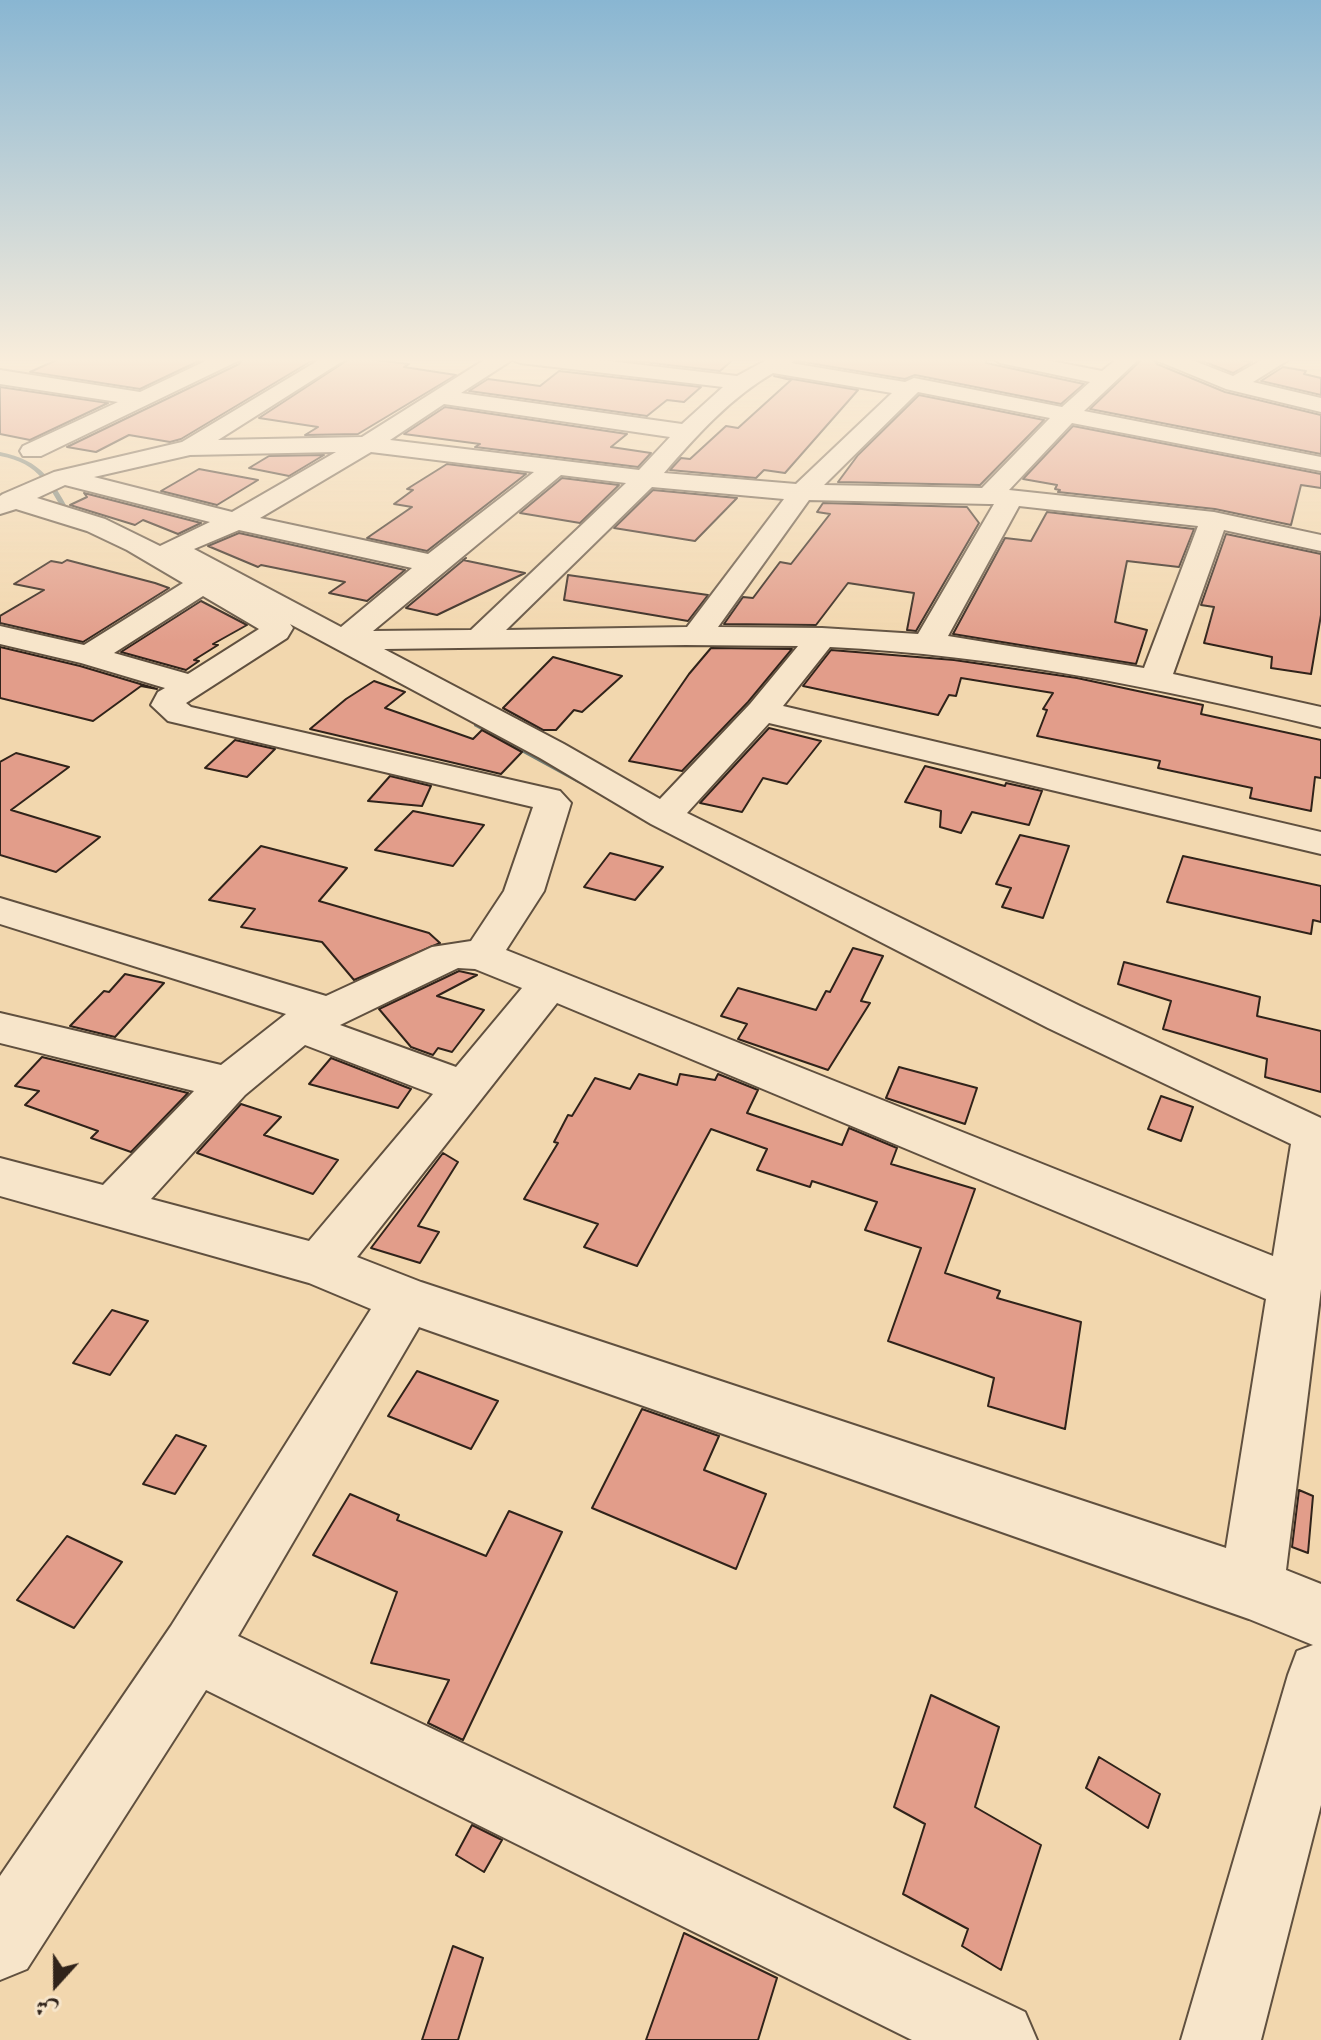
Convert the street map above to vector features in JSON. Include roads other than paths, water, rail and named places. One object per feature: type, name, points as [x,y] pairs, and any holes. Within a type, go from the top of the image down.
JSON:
[{"type":"street","points":[[33,452],[92,469]]},
{"type":"street","points":[[6,502],[63,477],[170,452]]},
{"type":"street","points":[[353,452],[236,521],[172,549],[552,751],[664,816],[1064,1017],[1319,1137],[1252,1588]]},
{"type":"street","points":[[428,452],[644,480],[802,492],[1000,496],[1214,520],[1321,543]]},
{"type":"street","points":[[477,641],[669,452]]},
{"type":"street","points":[[694,638],[802,492],[843,452]]},
{"type":"street","points":[[928,644],[1000,496],[1036,452]]},
{"type":"street","points":[[1260,452],[1321,464]]},
{"type":"street","points":[[344,640],[433,564],[554,469]]},
{"type":"street","points":[[63,477],[236,521],[433,564]]},
{"type":"street","points":[[6,502],[96,525],[137,544],[205,582],[278,630],[170,699],[168,705],[180,714],[547,799],[553,803],[524,891],[482,956]]},
{"type":"street","points":[[1156,677],[1214,520]]},
{"type":"street","points":[[89,655],[205,582]]},
{"type":"street","points":[[0,635],[89,655],[191,685]]},
{"type":"street","points":[[344,640],[822,637],[928,644],[1156,677],[1321,717]]},
{"type":"street","points":[[664,816],[762,711],[822,637]]},
{"type":"street","points":[[762,711],[1321,843]]},
{"type":"street","points":[[0,911],[314,1019],[466,1088]]},
{"type":"street","points":[[114,1206],[229,1083],[314,1019],[447,957],[463,954],[482,956],[1295,1288]]},
{"type":"street","points":[[320,1265],[548,985]]},
{"type":"street","points":[[0,1028],[229,1083]]},
{"type":"street","points":[[0,1177],[320,1265],[406,1300],[1252,1588],[1321,1616]]},
{"type":"street","points":[[0,1942],[194,1649],[406,1300]]},
{"type":"street","points":[[194,1649],[997,2040]]},
{"type":"street","points":[[1221,2040],[1321,1675]]},
{"type":"waterway","points":[[0,454],[26,461],[36,468],[51,485],[70,518]]},
{"type":"waterway","points":[[477,724],[581,781]]}]
